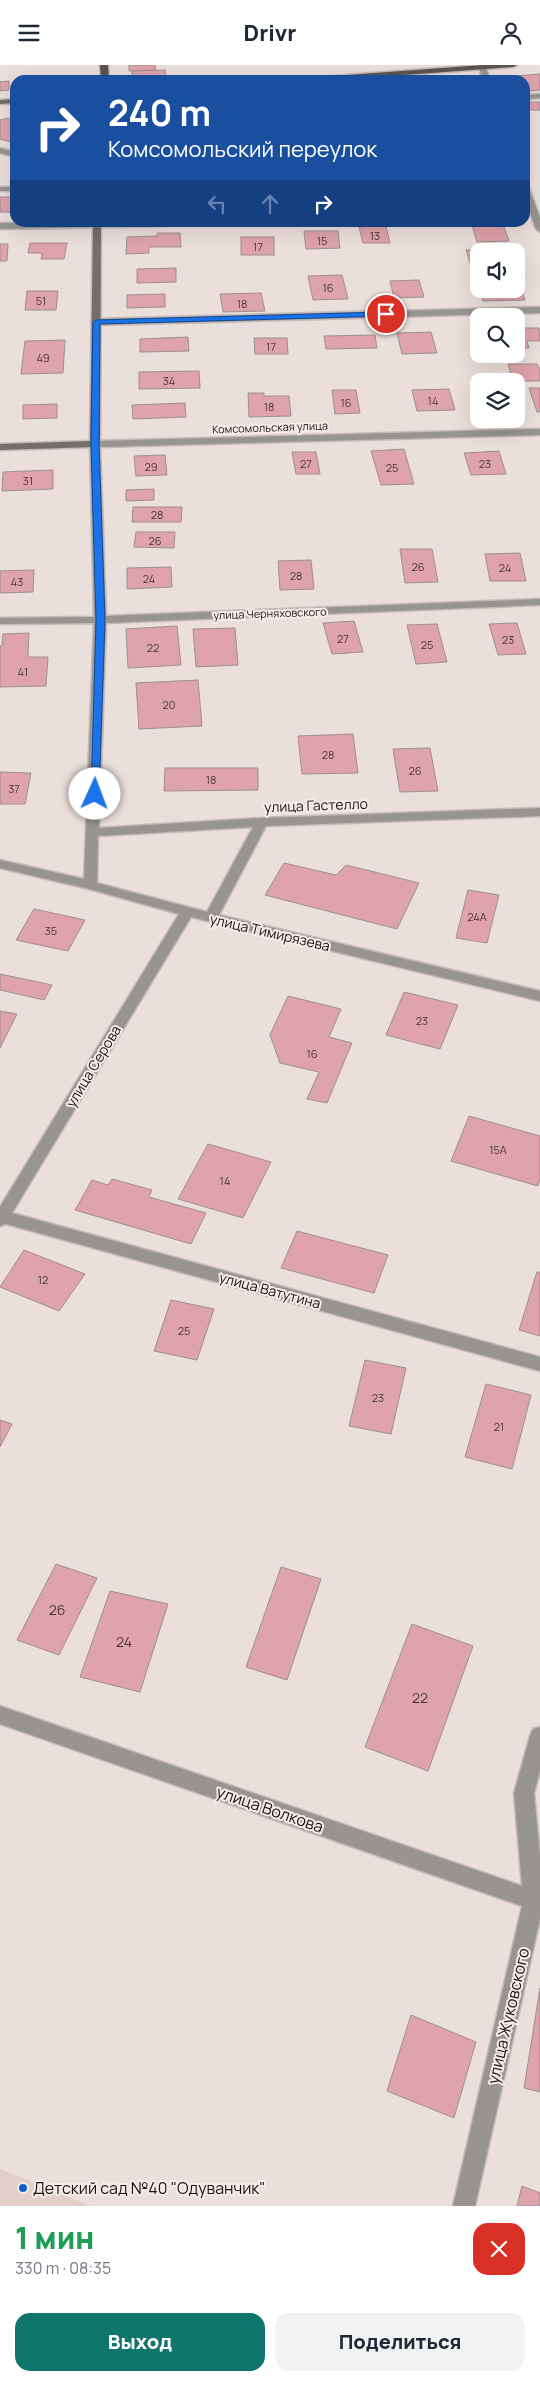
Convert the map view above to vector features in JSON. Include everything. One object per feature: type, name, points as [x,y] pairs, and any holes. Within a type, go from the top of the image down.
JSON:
[{"type":"main road","points":[[374,75],[513,65]]},
{"type":"main road","points":[[95,444],[97,227]]},
{"type":"main road","name":"Комсомольская улица","points":[[0,447],[95,444]]},
{"type":"street","points":[[482,67],[484,75]]},
{"type":"street","points":[[530,199],[537,215],[540,229]]},
{"type":"street","points":[[96,322],[540,310]]},
{"type":"street","name":"Комсомольская улица","points":[[95,444],[540,432]]},
{"type":"street","points":[[90,885],[100,620],[95,444]]},
{"type":"street","name":"улица Черняховского","points":[[0,621],[100,620],[540,602]]},
{"type":"street","name":"улица Гастелло","points":[[93,833],[262,822],[540,812]]},
{"type":"street","points":[[211,918],[262,822]]},
{"type":"street","name":"улица Тимирязева","points":[[0,864],[90,885],[211,918],[540,996]]},
{"type":"street","name":"улица Серова","points":[[1,1218],[187,912]]},
{"type":"street","name":"улица Ватутина","points":[[1,1218],[540,1364]]},
{"type":"street","name":"улица Волкова","points":[[0,1715],[537,1901]]},
{"type":"street","name":"улица Жуковского","points":[[464,2206],[537,1901],[524,1793],[540,1736]]},
{"type":"shaded area","name":"Детский сад №40 \"Одуванчик\"","points":[[0,2169],[91,2206],[0,2206]]},
{"type":"building","points":[[129,65],[155,65],[156,70],[129,71]]},
{"type":"building","points":[[165,70],[166,75],[132,75],[132,71]]},
{"type":"building","points":[[540,74],[540,90],[530,91],[530,75],[528,75]]},
{"type":"building","points":[[9,81],[9,90],[0,91],[0,82]]},
{"type":"building","points":[[530,102],[540,102],[540,110],[530,110]]},
{"type":"building","points":[[10,118],[10,142],[0,139],[0,120]]},
{"type":"building","points":[[0,197],[10,197],[10,212],[0,212]]},
{"type":"building","points":[[359,227],[386,227],[390,243],[363,243]]},
{"type":"building","points":[[473,227],[504,227],[509,241],[477,242]]},
{"type":"building","points":[[304,231],[338,231],[340,248],[306,249]]},
{"type":"building","points":[[157,233],[180,233],[181,247],[149,247],[149,253],[126,254],[127,237],[157,236]]},
{"type":"building","points":[[241,237],[274,237],[274,255],[241,255]]},
{"type":"building","points":[[30,243],[67,243],[64,259],[41,259],[42,253],[28,253]]},
{"type":"building","points":[[0,244],[8,244],[7,261],[0,261]]},
{"type":"building","points":[[466,250],[470,250],[470,262]]},
{"type":"building","points":[[176,268],[176,282],[137,283],[137,269]]},
{"type":"building","points":[[342,275],[348,299],[313,300],[308,276]]},
{"type":"building","points":[[419,280],[424,297],[394,298],[390,281]]},
{"type":"building","points":[[27,291],[58,291],[56,310],[25,310]]},
{"type":"building","points":[[261,293],[265,311],[223,312],[220,294]]},
{"type":"building","points":[[165,294],[165,307],[127,308],[127,295]]},
{"type":"building","points":[[482,298],[524,298],[525,300],[483,301]]},
{"type":"building","points":[[525,328],[539,328],[540,341],[527,341],[529,348],[525,348]]},
{"type":"building","points":[[431,332],[437,353],[402,354],[397,333]]},
{"type":"building","points":[[375,335],[377,348],[326,349],[324,336]]},
{"type":"building","points":[[188,337],[189,351],[140,352],[140,339]]},
{"type":"building","points":[[254,338],[287,338],[288,354],[255,354]]},
{"type":"building","points":[[65,340],[63,373],[21,374],[25,341]]},
{"type":"building","points":[[508,364],[537,364],[540,370],[540,381],[525,381],[525,373],[511,373]]},
{"type":"building","points":[[199,371],[200,388],[139,389],[139,372]]},
{"type":"building","points":[[529,388],[540,388],[540,412],[537,412]]},
{"type":"building","points":[[449,389],[455,410],[417,411],[412,390]]},
{"type":"building","points":[[332,390],[356,390],[360,413],[335,414]]},
{"type":"building","points":[[248,393],[264,393],[264,396],[289,396],[291,416],[249,417]]},
{"type":"building","points":[[185,403],[186,417],[133,419],[132,405]]},
{"type":"building","points":[[57,404],[57,418],[23,419],[23,405]]},
{"type":"building","points":[[404,449],[414,484],[381,485],[371,451]]},
{"type":"building","points":[[499,451],[506,474],[471,475],[464,453]]},
{"type":"building","points":[[292,452],[316,452],[320,474],[296,474]]},
{"type":"building","points":[[165,455],[167,475],[136,476],[134,456]]},
{"type":"building","points":[[53,470],[53,489],[2,491],[3,472]]},
{"type":"building","points":[[154,489],[154,500],[126,501],[126,490]]},
{"type":"building","points":[[133,507],[182,507],[181,522],[132,522]]},
{"type":"building","points":[[136,532],[175,532],[174,548],[134,547]]},
{"type":"building","points":[[400,549],[432,549],[438,582],[405,583]]},
{"type":"building","points":[[520,553],[526,581],[490,581],[485,554]]},
{"type":"building","points":[[311,560],[314,589],[280,590],[278,561]]},
{"type":"building","points":[[171,567],[172,587],[127,589],[127,568]]},
{"type":"building","points":[[34,570],[33,592],[0,593],[0,571]]},
{"type":"building","points":[[354,621],[363,652],[332,654],[323,623]]},
{"type":"building","points":[[517,623],[526,654],[498,655],[489,624]]},
{"type":"building","points":[[437,624],[447,662],[416,664],[407,625]]},
{"type":"building","points":[[177,626],[181,665],[128,668],[126,629]]},
{"type":"building","points":[[235,628],[238,665],[196,667],[193,629]]},
{"type":"building","points":[[29,633],[28,657],[48,657],[46,686],[0,687],[0,646],[2,646],[3,634]]},
{"type":"building","points":[[198,680],[202,726],[139,729],[136,683]]},
{"type":"building","points":[[353,734],[358,773],[302,774],[298,736]]},
{"type":"building","points":[[430,748],[438,791],[400,792],[393,749]]},
{"type":"building","points":[[165,768],[258,768],[258,790],[164,791]]},
{"type":"building","points":[[0,772],[31,773],[25,804],[0,804]]},
{"type":"building","points":[[284,863],[336,875],[346,865],[419,883],[397,929],[265,895]]},
{"type":"building","points":[[468,890],[499,895],[487,943],[456,938]]},
{"type":"building","points":[[34,909],[85,920],[68,951],[16,940]]},
{"type":"building","points":[[0,974],[52,985],[44,1000],[0,990]]},
{"type":"building","points":[[404,992],[458,1005],[440,1049],[386,1035]]},
{"type":"building","points":[[288,996],[341,1009],[329,1037],[352,1043],[327,1103],[307,1099],[319,1072],[280,1063],[270,1035]]},
{"type":"building","points":[[0,1011],[17,1014],[0,1048]]},
{"type":"building","points":[[469,1116],[540,1136],[540,1179],[538,1186],[451,1161]]},
{"type":"building","points":[[208,1144],[271,1162],[243,1218],[178,1199]]},
{"type":"building","points":[[112,1179],[152,1190],[149,1197],[206,1213],[191,1244],[75,1210],[92,1180],[108,1185]]},
{"type":"building","points":[[297,1231],[388,1255],[374,1293],[281,1268]]},
{"type":"building","points":[[24,1250],[85,1274],[59,1311],[0,1287]]},
{"type":"building","points":[[537,1272],[540,1272],[540,1336],[519,1330]]},
{"type":"building","points":[[171,1300],[214,1309],[197,1360],[154,1351]]},
{"type":"building","points":[[365,1360],[406,1368],[391,1434],[349,1426]]},
{"type":"building","points":[[486,1384],[531,1395],[512,1469],[465,1457]]},
{"type":"building","points":[[0,1420],[12,1424],[0,1447]]},
{"type":"building","points":[[56,1564],[97,1578],[59,1655],[17,1640]]},
{"type":"building","points":[[281,1567],[321,1579],[287,1680],[246,1667]]},
{"type":"building","points":[[110,1591],[168,1604],[140,1692],[80,1677]]},
{"type":"building","points":[[412,1624],[473,1646],[428,1771],[365,1747]]},
{"type":"building","points":[[540,1988],[540,2092],[524,2088]]},
{"type":"building","points":[[411,2015],[476,2042],[454,2118],[387,2091]]},
{"type":"building","points":[[522,2186],[540,2193],[540,2206],[517,2206]]},
{"type":"place","name":"Детский сад №40 \"Одуванчик\"","points":[[23,2188]]},
{"type":"route","points":[[95,794],[100,620],[95,444],[96,322],[386,314]]}]
